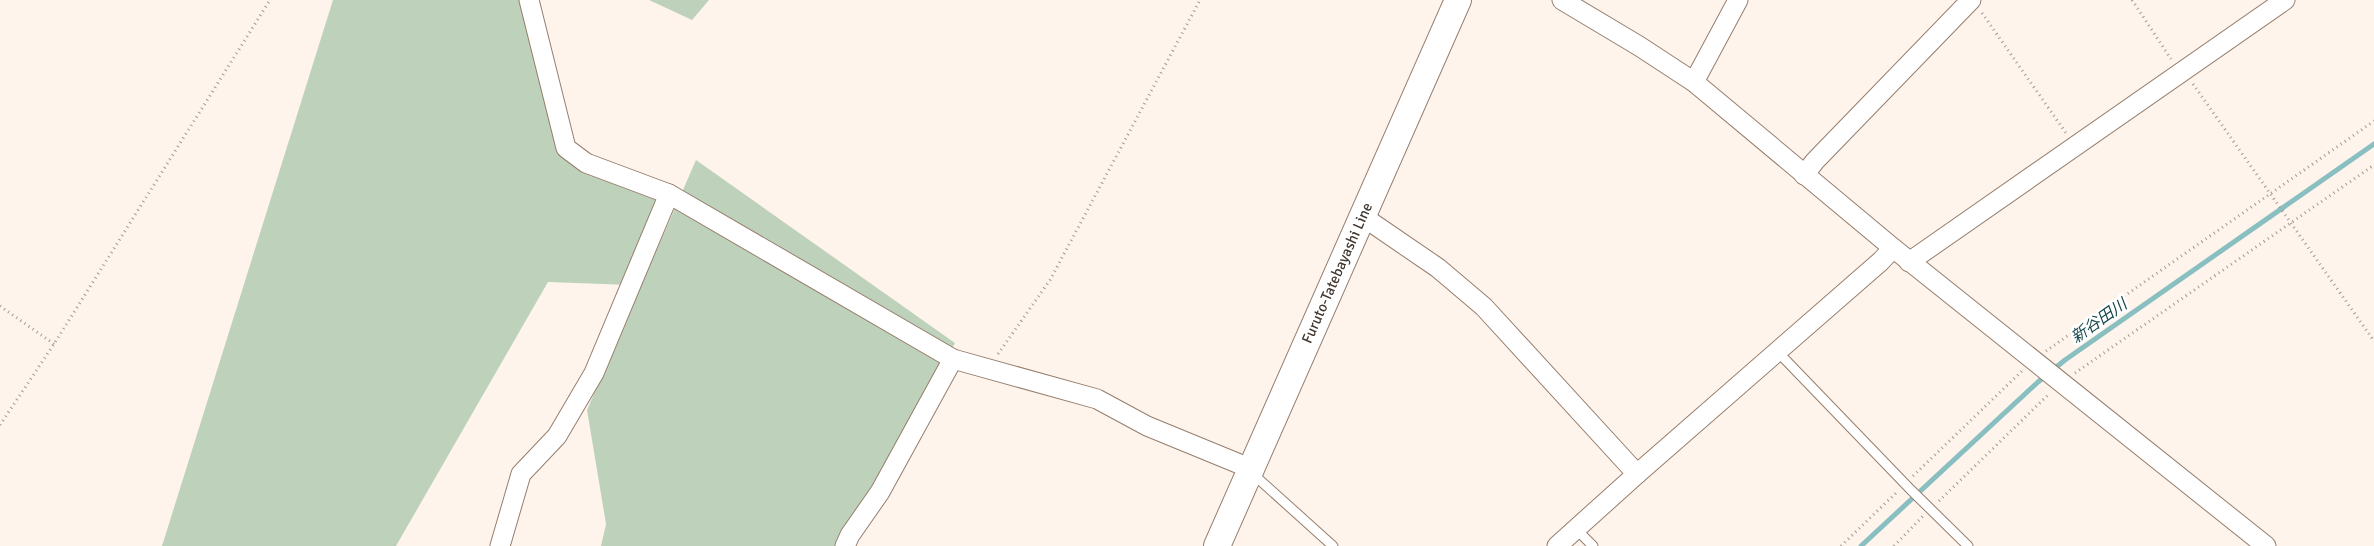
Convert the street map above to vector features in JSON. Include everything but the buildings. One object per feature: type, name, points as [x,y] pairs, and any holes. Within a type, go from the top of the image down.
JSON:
[{"type":"main road","name":"Furuto-Tatebayashi Line","points":[[1217,546],[1458,0]]},
{"type":"street","points":[[529,0],[566,148],[586,163],[669,194],[953,359],[1098,399],[1147,426],[1242,465],[1251,472]]},
{"type":"street","points":[[1562,0],[1639,46],[1694,82],[1909,262],[2036,364],[2064,380],[2266,546]]},
{"type":"street","points":[[1694,82],[1738,0]]},
{"type":"street","points":[[1909,262],[2285,0]]},
{"type":"street","points":[[1804,175],[1815,161],[1975,4]]},
{"type":"street","points":[[500,546],[521,474],[557,436],[594,372],[669,194]]},
{"type":"street","points":[[1362,216],[1438,268],[1484,307],[1637,474]]},
{"type":"street","points":[[1557,546],[1881,261],[1893,248]]},
{"type":"street","points":[[845,546],[850,535],[880,492],[953,359]]},
{"type":"lane","points":[[1777,351],[1968,546]]},
{"type":"lane","points":[[1251,472],[1333,546]]},
{"type":"lane","points":[[1576,529],[1593,546]]},
{"type":"path","points":[[0,425],[54,344],[270,0]]},
{"type":"path","points":[[988,368],[1050,280],[1200,0]]},
{"type":"path","points":[[2132,0],[2176,65],[2183,71],[2374,341]]},
{"type":"path","points":[[1975,4],[2074,146]]},
{"type":"path","points":[[1841,546],[1908,486],[2036,364],[2269,193],[2374,121]]},
{"type":"path","points":[[1894,546],[1928,507],[2064,380],[2374,165]]},
{"type":"path","points":[[0,306],[54,344]]},
{"type":"green space","points":[[333,0],[531,0],[566,148],[669,194],[630,285],[548,282],[396,546],[162,546]]},
{"type":"green space","points":[[649,0],[709,0],[692,20]]},
{"type":"green space","points":[[696,160],[955,343],[859,521],[849,546],[601,546],[606,524],[587,410]]},
{"type":"waterway","name":"新谷田川","points":[[1861,546],[2038,382],[2065,360],[2374,144]]}]
